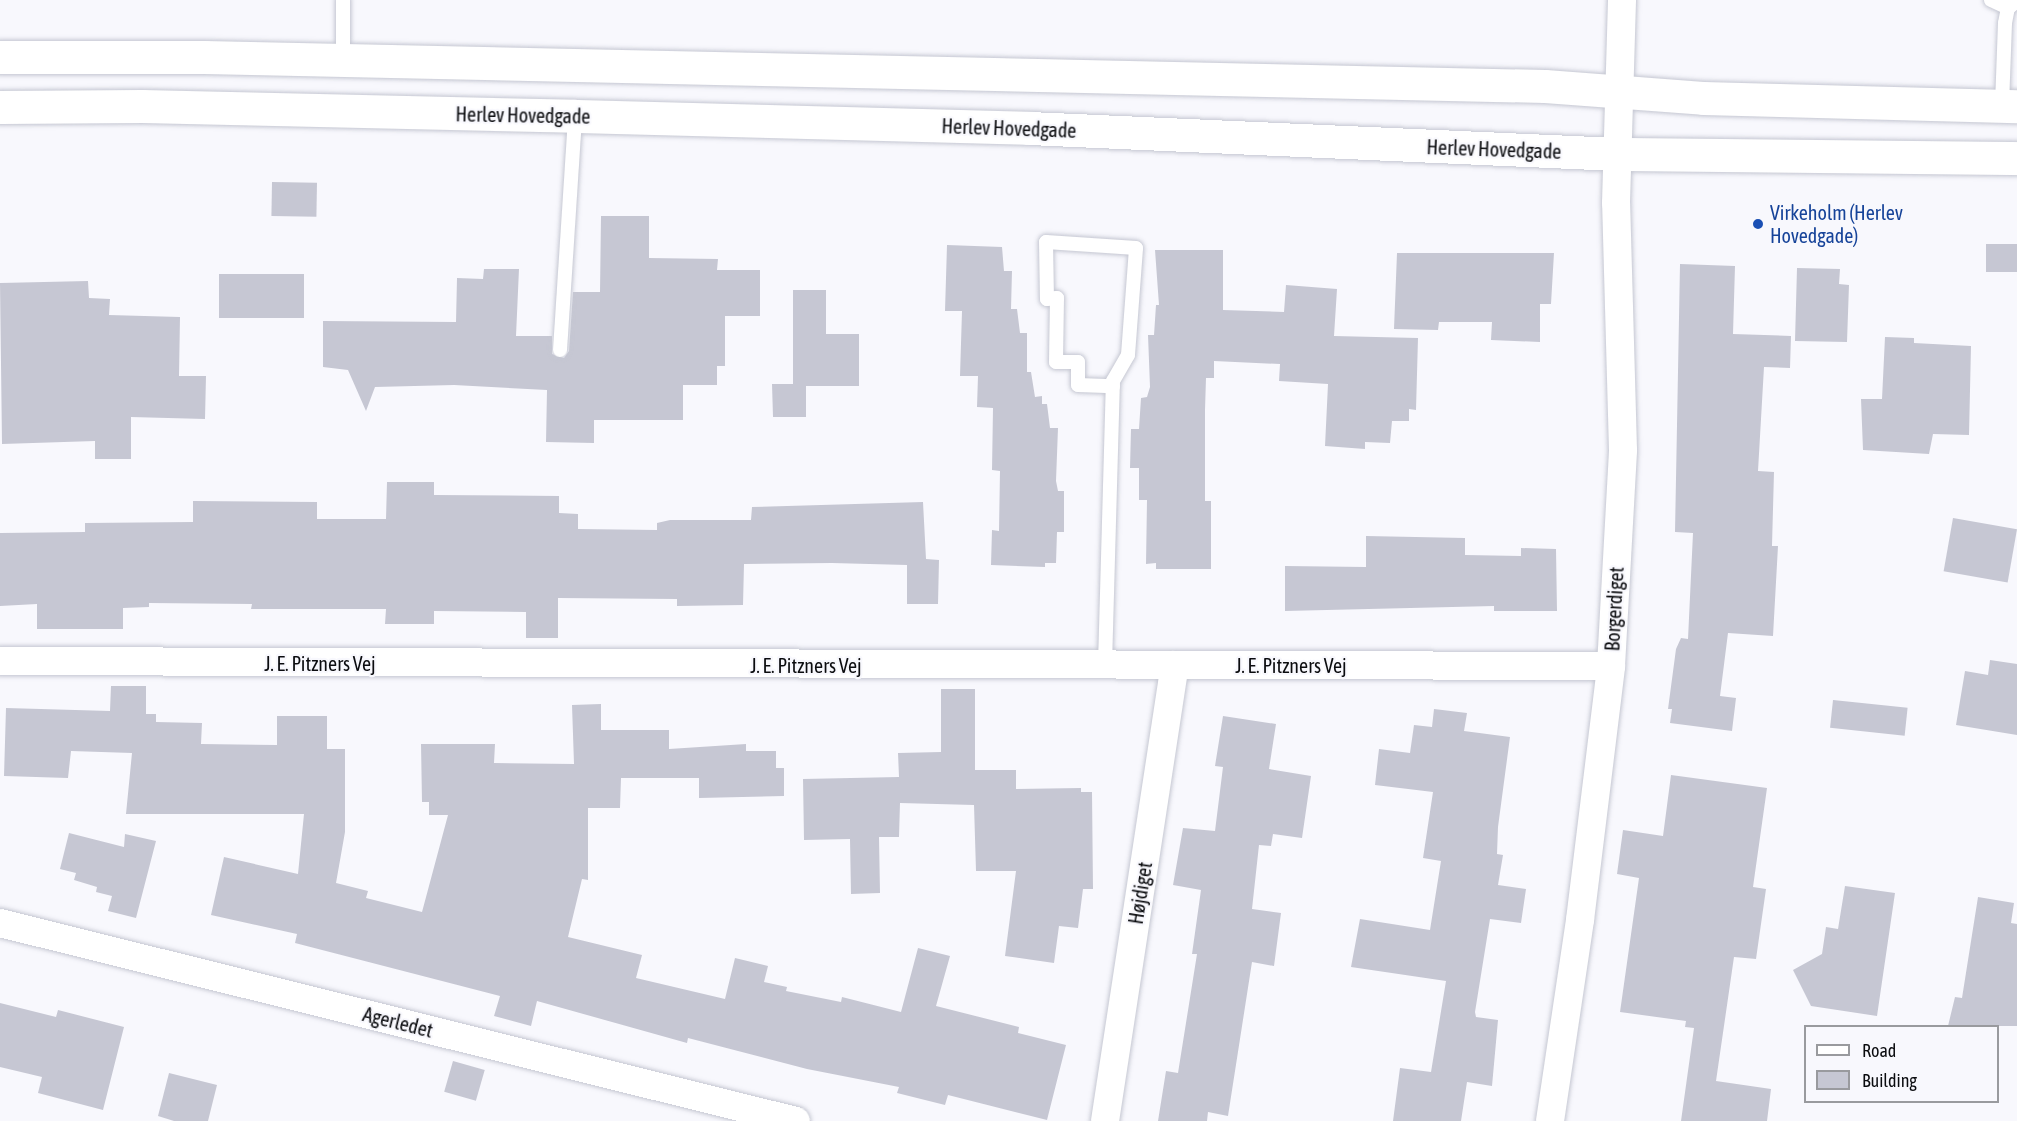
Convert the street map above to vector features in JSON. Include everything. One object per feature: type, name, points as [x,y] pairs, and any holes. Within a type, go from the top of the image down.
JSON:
[{"type":"main road","points":[[0,57],[343,60],[1521,86],[1620,92],[2009,106]]},
{"type":"main road","name":"Herlev Hovedgade","points":[[0,107],[142,106],[1029,128],[1618,154],[2017,158]]},
{"type":"street","name":"Borgerdiget","points":[[1550,1121],[1580,920],[1611,666],[1623,450],[1617,243],[1622,0]]},
{"type":"street","name":"J. E. Pitzners Vej","points":[[0,661],[1611,666]]},
{"type":"street","name":"Højdiget","points":[[1105,1121],[1175,665]]},
{"type":"street","name":"Agerledet","points":[[0,923],[796,1121]]},
{"type":"lane","points":[[343,0],[343,60]]},
{"type":"lane","points":[[1991,0],[2010,3],[2009,106]]},
{"type":"lane","points":[[560,350],[575,116]]},
{"type":"lane","points":[[1105,665],[1113,386],[1128,356],[1136,248],[1046,242],[1047,299],[1057,298],[1056,362],[1078,362],[1078,385],[1113,386]]},
{"type":"building","points":[[272,182],[317,183],[316,217],[271,216]]},
{"type":"building","points":[[601,216],[649,216],[649,258],[718,259],[717,270],[760,270],[760,316],[725,316],[725,366],[717,366],[717,385],[683,385],[683,420],[594,420],[594,443],[546,442],[547,390],[454,385],[375,387],[366,411],[348,370],[323,367],[323,321],[456,322],[457,278],[483,279],[484,269],[519,269],[516,336],[552,336],[552,354],[564,358],[569,351],[573,292],[600,292]]},
{"type":"building","points":[[1986,244],[2017,244],[2017,272],[1986,272]]},
{"type":"building","points":[[947,245],[1002,247],[1004,271],[1012,271],[1011,309],[1017,309],[1020,333],[1027,333],[1027,372],[1031,372],[1035,397],[1042,396],[1042,404],[1047,404],[1050,428],[1058,428],[1056,481],[1058,491],[1064,491],[1064,532],[1057,532],[1056,563],[1045,563],[1045,567],[991,565],[992,530],[999,531],[1000,471],[992,470],[993,408],[977,407],[978,376],[960,376],[962,311],[945,311]]},
{"type":"building","points":[[1155,250],[1223,250],[1223,310],[1284,312],[1286,285],[1337,289],[1334,336],[1418,338],[1416,410],[1409,409],[1409,421],[1392,421],[1390,443],[1365,442],[1365,449],[1325,446],[1328,384],[1279,381],[1280,364],[1214,361],[1214,378],[1206,378],[1205,410],[1205,501],[1211,501],[1211,569],[1156,569],[1156,563],[1146,564],[1147,500],[1139,500],[1139,468],[1130,468],[1131,429],[1139,429],[1141,398],[1147,397],[1150,387],[1148,335],[1154,335],[1156,305],[1159,305]]},
{"type":"building","points":[[1397,253],[1554,253],[1551,304],[1540,304],[1540,342],[1491,340],[1492,322],[1439,322],[1438,330],[1394,329]]},
{"type":"building","points":[[1680,264],[1735,266],[1733,334],[1791,336],[1790,368],[1764,367],[1758,471],[1774,472],[1772,546],[1778,546],[1773,636],[1728,633],[1720,696],[1736,698],[1732,731],[1670,723],[1672,709],[1668,709],[1676,649],[1681,638],[1688,639],[1693,533],[1675,532]]},
{"type":"building","points":[[1797,268],[1840,269],[1839,284],[1849,285],[1847,342],[1795,341]]},
{"type":"building","points":[[219,274],[304,274],[304,318],[219,318]]},
{"type":"building","points":[[88,281],[89,298],[110,299],[109,315],[180,317],[179,376],[206,376],[205,419],[131,417],[131,459],[95,459],[95,441],[2,444],[0,283]]},
{"type":"building","points":[[793,290],[826,290],[826,334],[859,334],[859,386],[806,386],[806,417],[773,417],[772,384],[793,384]]},
{"type":"building","points":[[1885,337],[1914,338],[1914,343],[1971,346],[1969,435],[1933,434],[1929,454],[1863,450],[1861,399],[1882,399]]},
{"type":"building","points":[[387,482],[434,482],[434,495],[559,496],[559,513],[578,514],[578,529],[657,530],[657,523],[670,520],[751,520],[752,507],[923,502],[926,559],[939,560],[938,604],[907,604],[907,565],[832,563],[744,564],[743,605],[677,606],[677,599],[558,598],[558,638],[526,638],[526,612],[434,611],[434,624],[385,624],[386,609],[251,609],[252,604],[149,603],[149,607],[123,608],[123,629],[37,629],[37,604],[0,606],[0,533],[85,532],[85,523],[193,522],[193,501],[317,502],[317,519],[386,519]]},
{"type":"building","points":[[1953,518],[2017,529],[2008,582],[1944,571]]},
{"type":"building","points":[[1366,536],[1465,538],[1465,555],[1521,556],[1521,548],[1556,549],[1557,611],[1494,611],[1494,606],[1285,611],[1285,566],[1366,567]]},
{"type":"building","points":[[1990,660],[2017,664],[2017,735],[1956,725],[1965,671],[1988,675]]},
{"type":"building","points":[[111,686],[146,686],[146,714],[156,714],[156,722],[202,723],[201,744],[277,745],[277,716],[327,716],[327,749],[345,749],[345,832],[336,883],[368,891],[366,898],[422,912],[448,815],[429,815],[429,802],[422,802],[421,744],[495,744],[494,763],[574,764],[572,705],[601,704],[601,730],[669,730],[669,749],[746,744],[746,751],[776,751],[776,768],[784,768],[784,796],[699,798],[699,778],[621,778],[620,808],[588,808],[588,880],[582,879],[568,937],[642,955],[636,978],[725,999],[735,958],[768,966],[764,982],[787,987],[786,991],[841,1002],[842,997],[901,1012],[918,948],[950,956],[936,1006],[1019,1027],[1018,1033],[1066,1045],[1047,1120],[948,1095],[945,1105],[897,1093],[899,1087],[807,1069],[688,1038],[687,1043],[537,1001],[531,1026],[494,1016],[500,996],[295,943],[297,934],[211,915],[224,857],[298,874],[304,814],[126,814],[132,753],[71,751],[68,778],[4,776],[6,708],[110,711]]},
{"type":"building","points":[[941,689],[975,689],[975,770],[1016,770],[1016,789],[1081,788],[1081,792],[1092,792],[1093,889],[1083,889],[1078,928],[1059,926],[1054,963],[1005,956],[1016,871],[976,871],[974,805],[900,803],[899,837],[879,837],[880,893],[851,894],[850,839],[804,840],[803,779],[899,777],[898,753],[941,752]]},
{"type":"building","points":[[1833,700],[1908,708],[1905,736],[1830,728]]},
{"type":"building","points":[[1434,709],[1467,713],[1464,731],[1510,737],[1498,827],[1497,854],[1503,855],[1498,885],[1526,889],[1521,923],[1490,919],[1475,1012],[1476,1017],[1498,1020],[1492,1086],[1467,1082],[1461,1121],[1393,1121],[1400,1068],[1431,1072],[1446,981],[1351,967],[1360,919],[1430,930],[1441,861],[1423,858],[1433,792],[1375,785],[1379,749],[1410,753],[1414,725],[1432,727]]},
{"type":"building","points":[[1223,716],[1276,724],[1269,769],[1311,776],[1302,838],[1273,834],[1271,846],[1259,845],[1252,909],[1281,913],[1274,966],[1252,962],[1228,1116],[1208,1112],[1207,1121],[1158,1121],[1166,1071],[1178,1073],[1197,954],[1192,954],[1201,890],[1173,885],[1183,828],[1215,831],[1223,767],[1215,766]]},
{"type":"building","points":[[1671,775],[1767,788],[1753,887],[1766,889],[1756,959],[1734,957],[1716,1081],[1771,1089],[1767,1121],[1681,1121],[1694,1028],[1685,1027],[1686,1021],[1620,1012],[1639,878],[1617,874],[1623,830],[1663,836]]},
{"type":"building","points":[[69,833],[124,847],[125,834],[156,841],[136,918],[108,911],[112,896],[96,892],[97,887],[74,880],[76,873],[60,869]]},
{"type":"building","points":[[1845,886],[1895,893],[1877,1016],[1811,1006],[1793,970],[1822,954],[1826,927],[1838,929]]},
{"type":"building","points":[[1978,897],[2014,903],[2011,923],[2017,924],[2017,1026],[1948,1025],[1955,997],[1962,998]]},
{"type":"building","points":[[0,1003],[56,1017],[58,1010],[124,1027],[103,1110],[38,1093],[42,1077],[0,1067]]},
{"type":"building","points":[[453,1061],[485,1070],[476,1101],[444,1092]]},
{"type":"building","points":[[169,1073],[217,1085],[208,1121],[174,1121],[158,1116]]},
{"type":"place","name":"Virkeholm (Herlev Hovedgade)","points":[[1758,224]]}]
